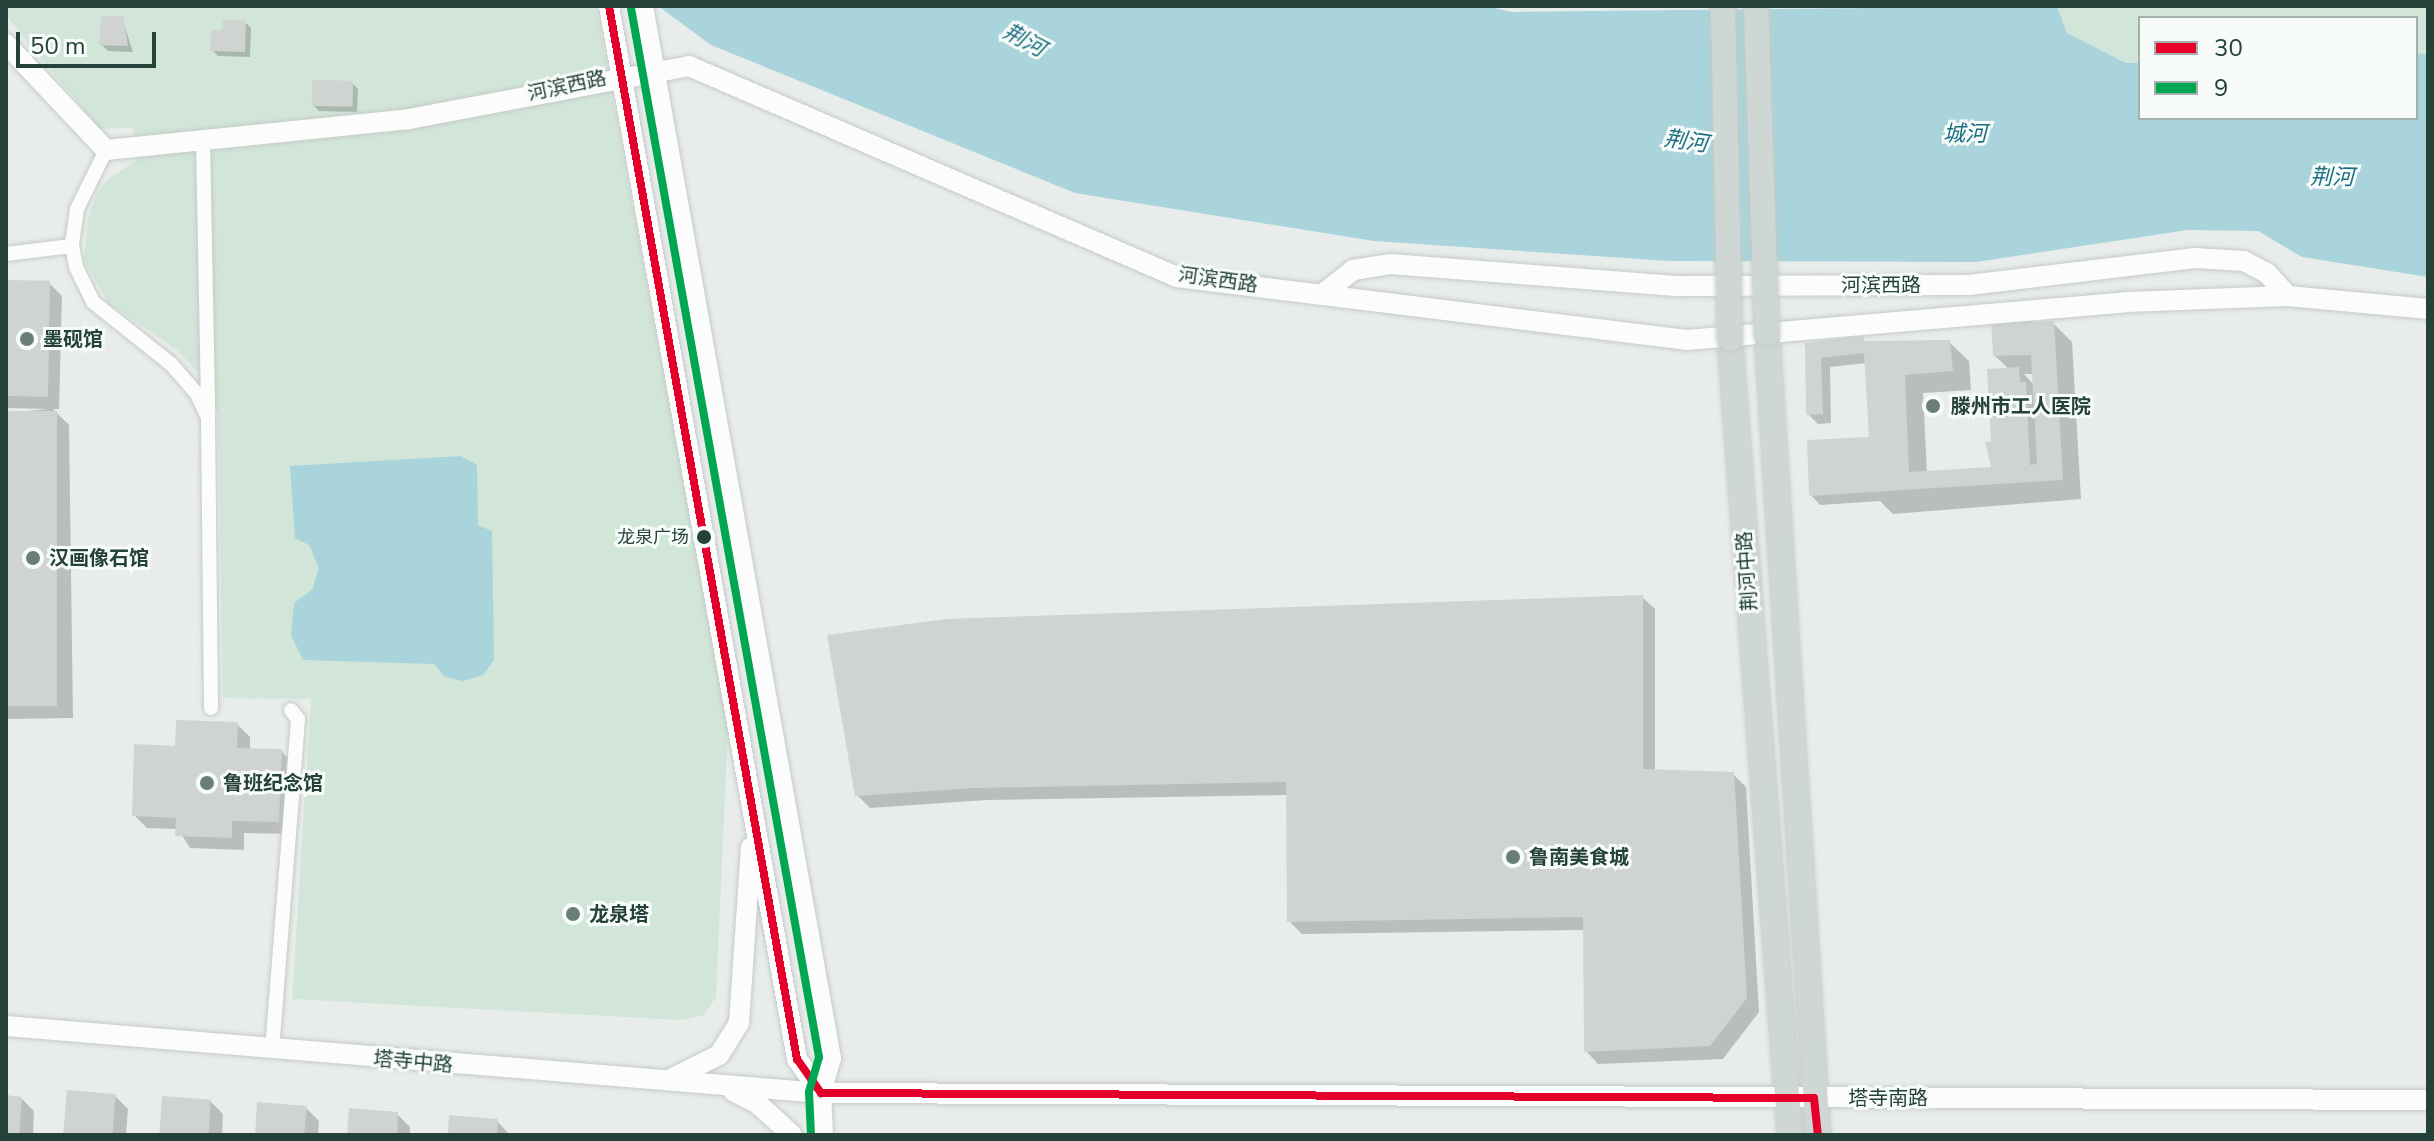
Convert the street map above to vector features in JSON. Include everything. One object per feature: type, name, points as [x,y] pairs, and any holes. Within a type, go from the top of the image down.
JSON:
[{"type":"main road","points":[[609,6],[797,1059],[821,1093]]},
{"type":"main road","name":"荆河中路","points":[[1723,6],[1730,339],[1790,1135]]},
{"type":"main road","name":"荆河中路","points":[[1756,6],[1767,334],[1818,1135]]},
{"type":"main road","points":[[644,11],[831,1058],[821,1093],[823,1135]]},
{"type":"main road","points":[[6,44],[106,150]]},
{"type":"main road","name":"河滨西路","points":[[106,150],[409,119],[622,75],[689,66],[715,74],[1177,277],[1687,340],[1730,339],[2126,302],[2288,296],[2428,309]]},
{"type":"main road","name":"河滨西路","points":[[1324,293],[1353,270],[1390,264],[1679,286],[1969,285],[2195,258],[2244,261],[2267,273],[2288,296]]},
{"type":"main road","points":[[659,1083],[719,1055],[739,1023],[754,815]]},
{"type":"main road","name":"塔寺中路","points":[[6,1026],[659,1083],[821,1093]]},
{"type":"main road","points":[[714,1086],[757,1103],[792,1135]]},
{"type":"main road","name":"塔寺南路","points":[[821,1093],[2428,1100]]},
{"type":"street","points":[[203,141],[211,708]]},
{"type":"street","points":[[106,150],[77,209],[72,246],[93,302],[171,364],[197,394],[208,418]]},
{"type":"street","points":[[6,254],[72,246]]},
{"type":"street","points":[[272,1050],[298,719],[291,710]]},
{"type":"green space","name":"龙泉广场","points":[[6,6],[596,6],[728,728],[716,997],[704,1015],[681,1020],[292,999],[311,699],[223,698],[218,413],[198,372],[176,349],[108,303],[84,260],[88,217],[97,193],[109,178],[136,161],[133,128],[100,129],[31,47],[6,14]]},
{"type":"green space","points":[[2057,6],[2428,6],[2428,54],[2418,53],[2418,16],[2138,16],[2138,63],[2126,63],[2067,33]]},
{"type":"water","name":"城河","points":[[658,6],[1486,6],[1512,12],[2057,6],[2067,33],[2126,63],[2138,63],[2138,120],[2418,120],[2418,53],[2428,54],[2428,277],[2302,257],[2258,231],[2188,230],[1976,262],[1669,261],[1374,241],[1075,193],[711,45]]},
{"type":"water","points":[[461,456],[477,465],[478,525],[492,531],[494,660],[483,675],[463,681],[445,677],[434,664],[303,660],[291,635],[294,603],[312,590],[319,568],[309,545],[295,538],[290,466]]},
{"type":"building","points":[[101,16],[123,16],[128,46],[99,45]]},
{"type":"building","points":[[223,20],[246,20],[245,52],[210,51],[211,30],[222,30]]},
{"type":"building","points":[[312,80],[353,81],[353,107],[312,106]]},
{"type":"building","name":"墨砚馆","points":[[6,280],[50,281],[48,397],[6,396]]},
{"type":"building","points":[[2022,317],[2029,322],[2054,321],[2063,480],[1809,496],[1807,440],[1869,437],[1864,353],[1821,358],[1823,414],[1806,415],[1805,343],[1863,336],[1864,341],[1950,340],[1953,371],[1905,375],[1909,472],[1991,467],[1985,442],[1991,441],[1987,369],[2019,367],[2020,382],[2026,382],[2030,465],[2037,464],[2031,355],[1993,356],[1991,318]]},
{"type":"building","name":"汉画像石馆","points":[[6,411],[57,411],[57,706],[6,706]]},
{"type":"building","name":"鲁南美食城","points":[[1643,595],[1643,769],[1734,772],[1747,998],[1710,1046],[1584,1052],[1583,917],[1287,922],[1286,782],[973,788],[855,796],[827,635],[946,619]]},
{"type":"building","name":"鲁班纪念馆","points":[[176,720],[238,722],[237,748],[282,749],[279,822],[232,821],[232,838],[175,836],[176,818],[132,816],[134,744],[175,746]]},
{"type":"building","points":[[67,1090],[116,1094],[112,1135],[63,1135]]},
{"type":"building","points":[[6,1095],[22,1097],[19,1135],[6,1135]]},
{"type":"building","points":[[162,1096],[211,1099],[208,1135],[159,1135]]},
{"type":"building","points":[[257,1102],[307,1106],[304,1135],[255,1135]]},
{"type":"building","points":[[349,1108],[398,1112],[397,1135],[347,1135]]},
{"type":"building","points":[[449,1115],[498,1119],[497,1135],[448,1135]]},
{"type":"transit line","name":"30","points":[[609,6],[797,1059],[821,1093]]},
{"type":"transit line","name":"9","points":[[631,8],[819,1057],[809,1092],[811,1135]]},
{"type":"transit line","name":"30","points":[[821,1093],[1814,1098],[1818,1135]]},
{"type":"place","name":"墨砚馆","points":[[27,339]]},
{"type":"place","name":"滕州市工人医院","points":[[1933,406]]},
{"type":"place","name":"龙泉广场","points":[[704,537]]},
{"type":"place","name":"汉画像石馆","points":[[33,558]]},
{"type":"place","name":"鲁班纪念馆","points":[[207,783]]},
{"type":"place","name":"鲁南美食城","points":[[1513,857]]},
{"type":"place","name":"龙泉塔","points":[[573,914]]},
{"type":"water label","name":"荆河","points":[[1024,41]]},
{"type":"water label","name":"荆河","points":[[1686,142]]},
{"type":"water label","name":"荆河","points":[[2332,178]]}]
